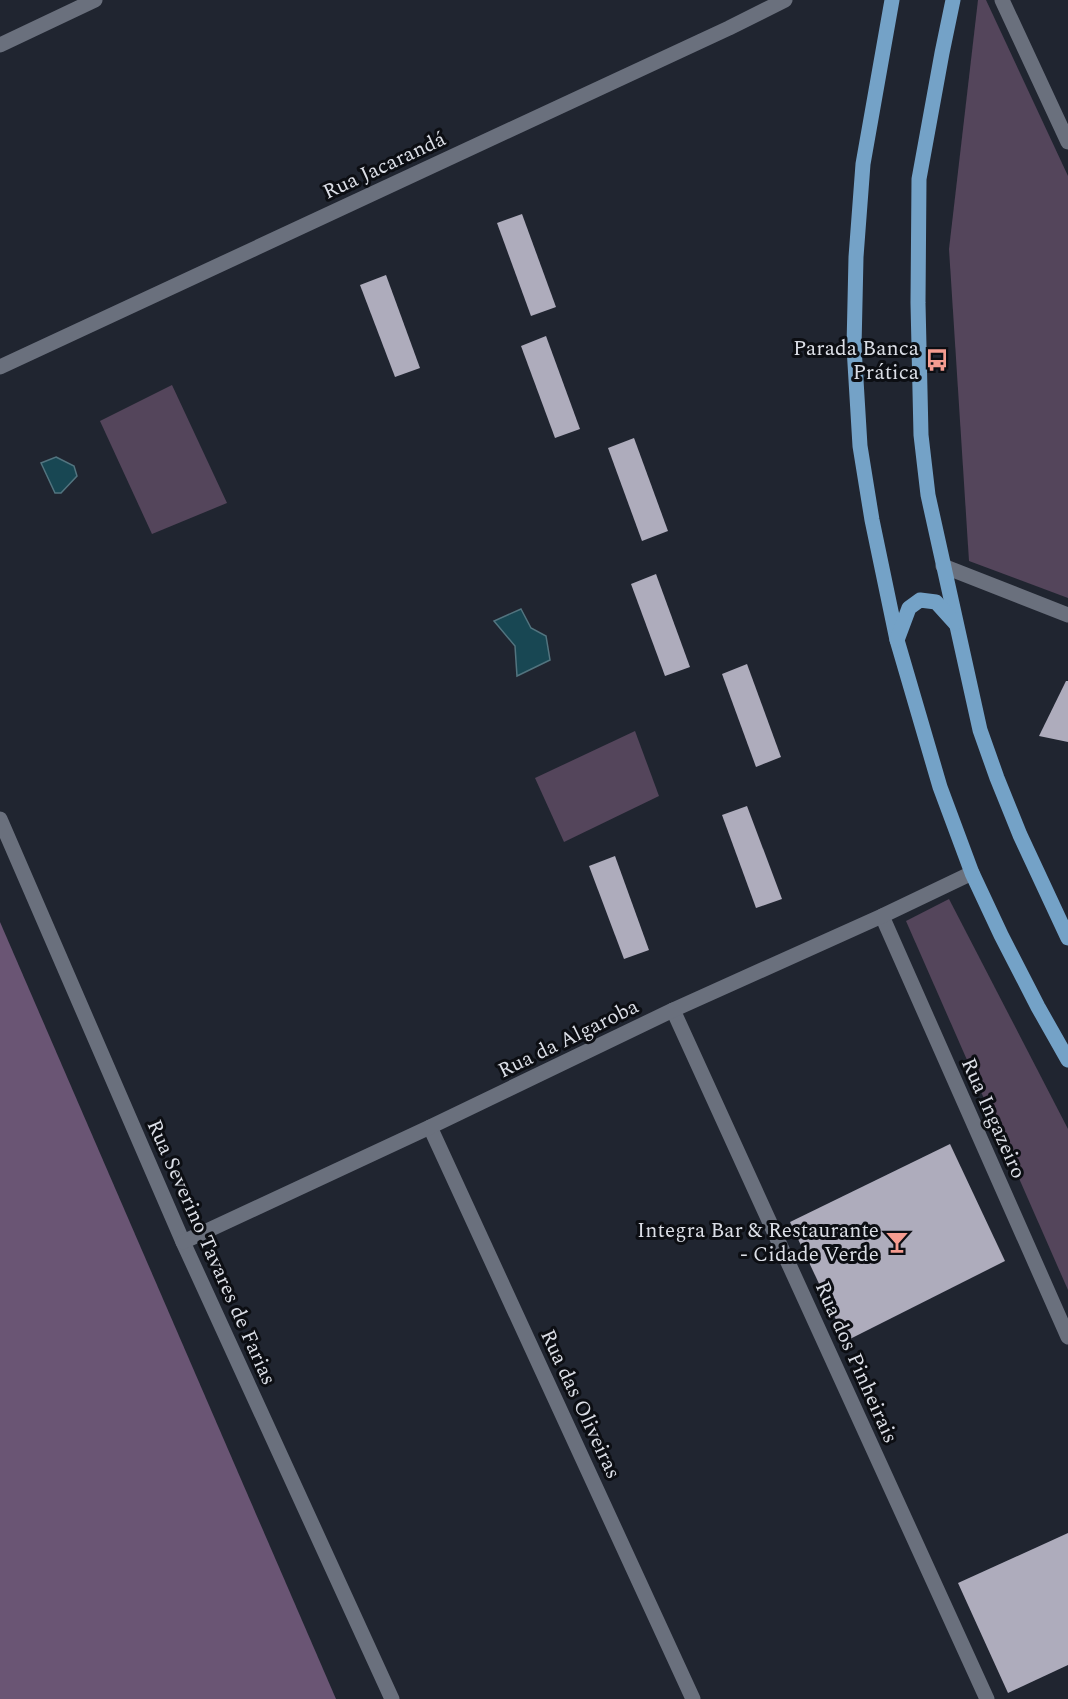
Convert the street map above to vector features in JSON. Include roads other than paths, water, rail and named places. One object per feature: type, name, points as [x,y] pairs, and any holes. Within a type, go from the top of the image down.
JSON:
[{"type":"main road","points":[[892,0],[863,164],[856,257],[854,347],[860,446],[872,520],[897,640],[940,787],[972,873],[1001,935],[1068,1060]]},
{"type":"main road","points":[[953,0],[919,179],[918,303],[921,435],[928,495],[980,730],[1020,835],[1068,938]]},
{"type":"main road","points":[[897,640],[909,608],[920,600],[936,602],[955,623]]},
{"type":"street","points":[[0,45],[95,0]]},
{"type":"street","name":"Rua Jacarandá","points":[[0,367],[729,28],[784,0]]},
{"type":"street","points":[[1002,0],[1068,142]]},
{"type":"street","points":[[943,566],[1068,615]]},
{"type":"street","name":"Rua Severino Tavares de Farias","points":[[0,819],[183,1242],[392,1699]]},
{"type":"street","name":"Rua da Algaroba","points":[[183,1242],[674,1010],[972,873]]},
{"type":"street","name":"Rua Ingazeiro","points":[[882,916],[1068,1337]]},
{"type":"street","name":"Rua dos Pinheirais","points":[[674,1010],[987,1699]]},
{"type":"street","name":"Rua das Oliveiras","points":[[430,1127],[693,1699]]},
{"type":"water","points":[[56,457],[74,466],[77,476],[61,493],[55,493],[41,463]]},
{"type":"water","points":[[521,609],[531,628],[546,636],[550,660],[517,676],[515,646],[494,621]]},
{"type":"place","name":"Parada Banca Prática","points":[[937,360]]},
{"type":"place","name":"Integra Bar & Restaurante - Cidade Verde","points":[[897,1242]]}]
